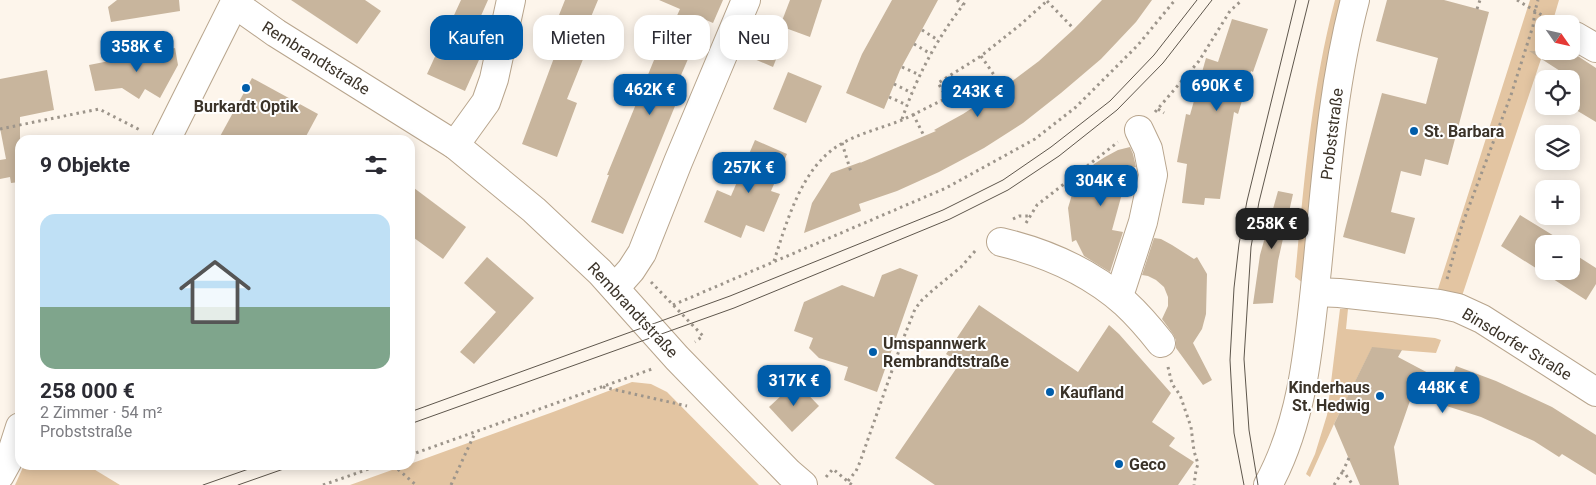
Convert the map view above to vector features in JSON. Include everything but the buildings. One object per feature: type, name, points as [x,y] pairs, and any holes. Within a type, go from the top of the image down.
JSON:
[{"type":"street","points":[[455,145],[486,102],[494,79],[511,0]]},
{"type":"street","points":[[615,288],[636,264],[642,253],[746,0]]},
{"type":"street","name":"Probststraße","points":[[1278,481],[1304,380],[1332,116],[1355,0]]},
{"type":"street","points":[[156,135],[234,1]]},
{"type":"street","name":"Rembrandtstraße","points":[[234,1],[268,28],[455,145],[534,210],[615,288],[677,358],[789,473],[814,482]]},
{"type":"street","points":[[1125,296],[1153,174],[1148,150],[1139,130]]},
{"type":"street","points":[[997,235],[1065,262],[1125,296],[1162,343]]},
{"type":"street","name":"Binsdorfer Straße","points":[[1314,292],[1439,304],[1458,308],[1482,319],[1596,392]]},
{"type":"street","points":[[0,441],[15,422]]},
{"type":"street","points":[[0,475],[15,443]]},
{"type":"path","points":[[957,0],[963,5]]},
{"type":"path","points":[[902,120],[912,93],[931,54],[967,0]]},
{"type":"path","points":[[774,262],[803,184],[827,154],[842,143],[902,120],[947,98],[938,83],[981,56],[1020,25],[1047,0],[1074,29]]},
{"type":"path","points":[[673,305],[946,188],[1035,139],[1076,107],[1118,66],[1138,45],[1174,0]]},
{"type":"path","points":[[1025,224],[1037,205],[1114,144],[1139,130],[1199,61],[1230,11],[1242,0]]},
{"type":"path","points":[[1477,9],[1480,0]]},
{"type":"path","points":[[1517,0],[1542,15]]},
{"type":"path","points":[[1439,304],[1462,225],[1511,95],[1531,34],[1538,0]]},
{"type":"path","points":[[922,30],[939,40]]},
{"type":"path","points":[[914,44],[931,54]]},
{"type":"path","points":[[981,56],[1003,88]]},
{"type":"path","points":[[902,66],[920,75]]},
{"type":"path","points":[[894,84],[912,93]]},
{"type":"path","points":[[889,97],[907,105]]},
{"type":"path","points":[[1158,108],[1164,113]]},
{"type":"path","points":[[0,128],[100,109],[153,135]]},
{"type":"path","points":[[913,114],[924,136]]},
{"type":"path","points":[[842,143],[851,172]]},
{"type":"path","points":[[848,481],[860,462],[899,351],[916,309],[922,300],[1019,216],[1030,216]]},
{"type":"path","points":[[415,452],[659,366],[677,358],[703,336],[636,264]]},
{"type":"path","points":[[1162,343],[1167,356],[1172,384],[1180,395],[1191,427],[1194,451],[1198,464],[1194,485]]},
{"type":"path","points":[[602,386],[688,406]]},
{"type":"path","points":[[451,485],[475,432]]},
{"type":"path","points":[[1334,485],[1343,471],[1348,458]]},
{"type":"path","points":[[814,482],[833,469],[852,485]]},
{"type":"path","points":[[323,485],[366,470]]},
{"type":"path","points":[[399,470],[416,485]]},
{"type":"path","points":[[1343,471],[1353,485]]},
{"type":"shaded area","points":[[1335,0],[1343,0],[1303,283],[1295,277],[1305,172],[1314,103]]},
{"type":"shaded area","points":[[1530,0],[1559,0],[1555,15],[1535,15],[1535,60],[1541,60],[1537,70],[1535,70],[1535,77],[1462,296],[1438,289]]},
{"type":"shaded area","points":[[1340,309],[1348,309],[1346,329],[1441,340],[1436,353],[1372,348],[1310,477],[1306,474],[1315,454],[1327,415]]},
{"type":"shaded area","points":[[632,382],[651,384],[667,392],[759,485],[350,485],[392,470],[415,470],[415,462]]},
{"type":"shaded area","points":[[22,470],[95,470],[120,485],[15,485]]},
{"type":"tram line","points":[[415,410],[730,296],[943,210],[1003,180],[1051,147],[1110,101],[1154,55],[1197,0]]},
{"type":"tram line","points":[[415,422],[734,308],[950,219],[1008,190],[1059,156],[1117,110],[1163,63],[1212,0]]},
{"type":"tram line","points":[[1244,485],[1234,433],[1230,360],[1234,288],[1239,244],[1247,201],[1296,0]]},
{"type":"tram line","points":[[1258,485],[1249,430],[1244,359],[1251,247],[1259,202],[1309,0]]},
{"type":"tram line","points":[[203,485],[246,470]]},
{"type":"tram line","points":[[238,485],[281,470]]},
{"type":"place","name":"Burkardt Optik","points":[[246,88]]},
{"type":"place","name":"St. Barbara","points":[[1414,131]]},
{"type":"place","name":"Umspannwerk Rembrandtstraße","points":[[873,352]]},
{"type":"place","name":"Kaufland","points":[[1050,392]]},
{"type":"place","name":"Kinderhaus St. Hedwig","points":[[1380,396]]},
{"type":"place","name":"Geco","points":[[1119,464]]}]
